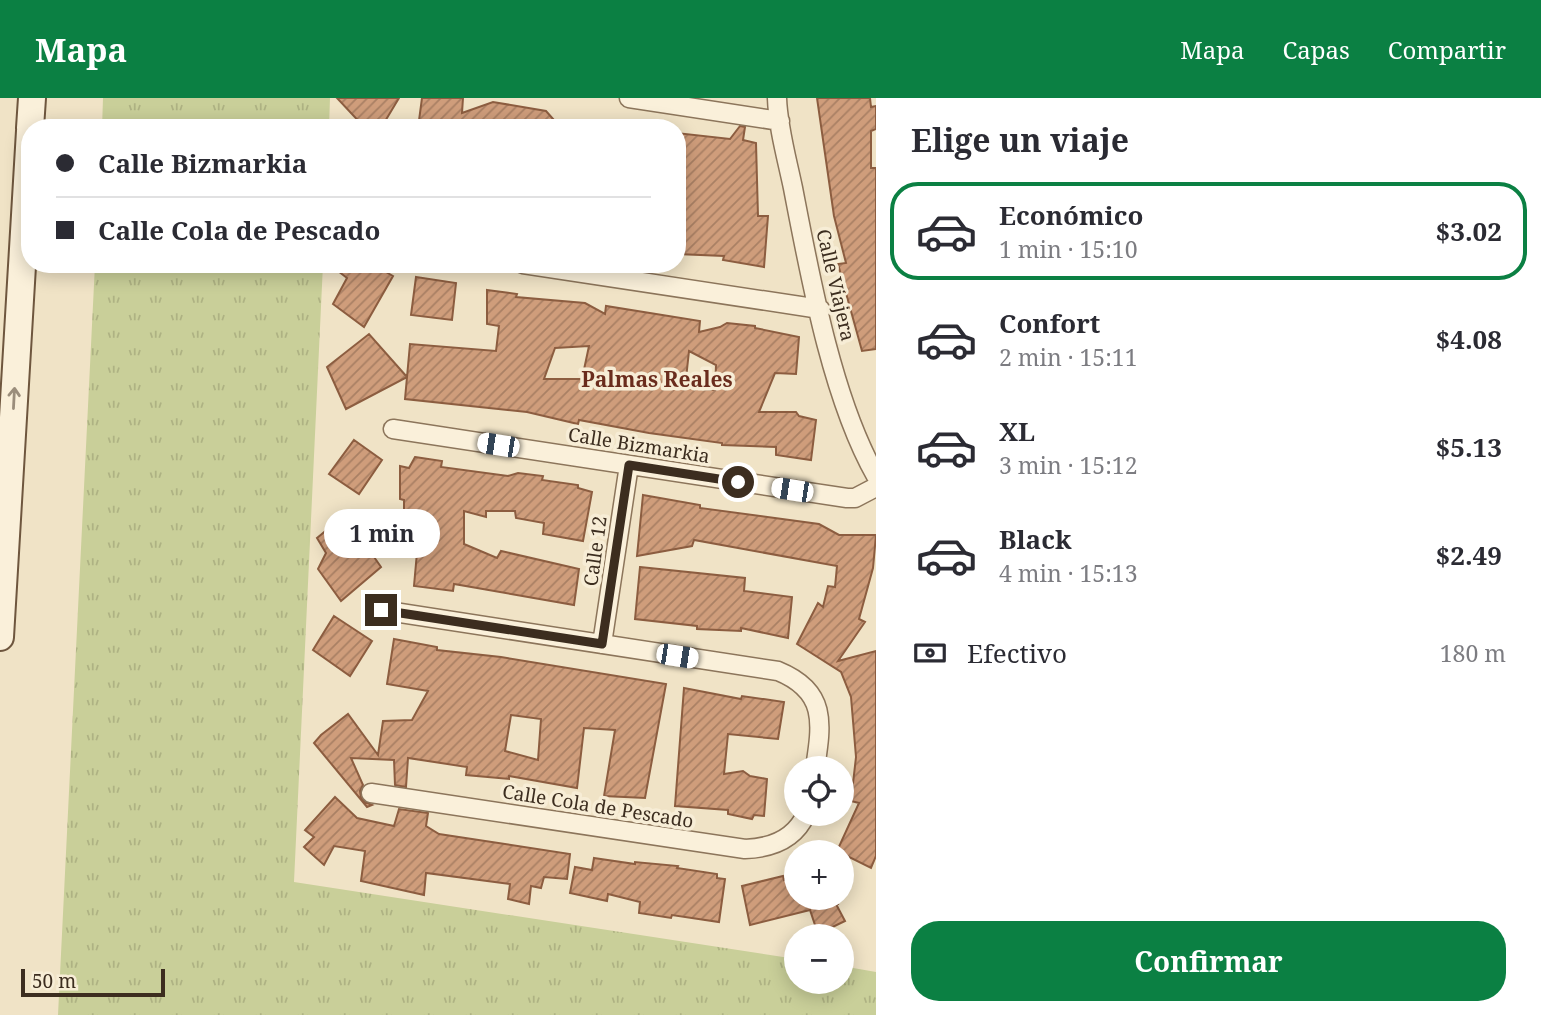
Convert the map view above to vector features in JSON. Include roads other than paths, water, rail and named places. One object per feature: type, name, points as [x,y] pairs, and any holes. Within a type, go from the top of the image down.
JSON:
[{"type":"main road","points":[[31,119],[32,98]]},
{"type":"main road","points":[[0,637],[21,273]]},
{"type":"street","points":[[629,98],[780,121]]},
{"type":"street","name":"Calle Viajera","points":[[777,98],[802,234],[820,309],[846,406],[876,476]]},
{"type":"street","points":[[582,273],[820,309]]},
{"type":"street","name":"Calle Bizmarkia","points":[[394,429],[847,498],[855,498],[876,487]]},
{"type":"street","name":"Calle 12","points":[[602,644],[629,465]]},
{"type":"street","points":[[381,610],[778,671],[808,690],[815,701],[820,719],[816,756]]},
{"type":"street","name":"Calle Cola de Pescado","points":[[371,793],[745,849],[780,842],[799,826]]},
{"type":"district","name":"Palmas Reales","points":[[657,380]]}]
